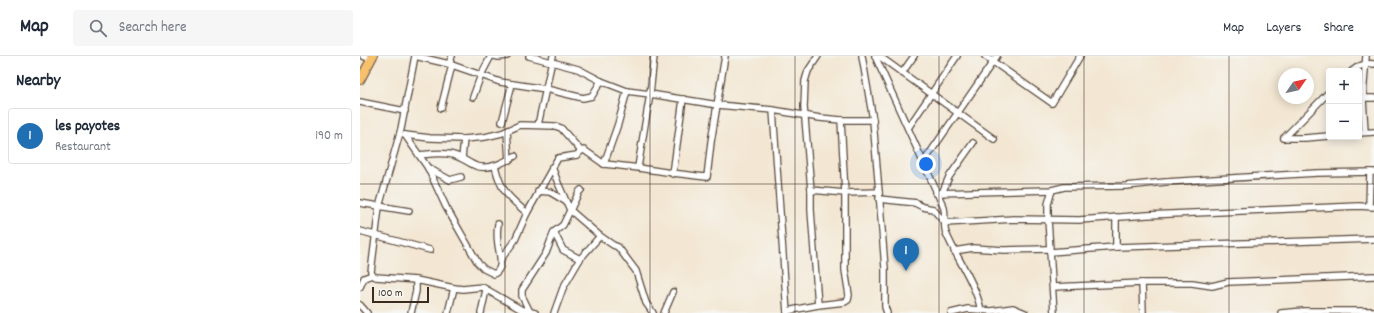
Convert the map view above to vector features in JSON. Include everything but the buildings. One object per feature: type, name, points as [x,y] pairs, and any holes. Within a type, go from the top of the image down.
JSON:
[{"type":"highway","points":[[360,80],[372,58]]},
{"type":"street","points":[[363,56],[372,58]]},
{"type":"street","points":[[372,275],[371,272],[379,207],[401,129],[415,56],[451,65],[500,82],[546,89],[584,98],[589,98],[592,96],[601,81]]},
{"type":"street","points":[[442,108],[452,56]]},
{"type":"street","points":[[473,97],[481,75],[493,56],[507,56]]},
{"type":"street","points":[[528,56],[578,69],[601,81],[627,91],[718,105],[773,110],[805,116],[841,120],[873,120]]},
{"type":"street","points":[[538,125],[553,56]]},
{"type":"street","points":[[638,167],[650,94],[654,56]]},
{"type":"street","points":[[405,135],[430,138],[464,139],[485,137],[507,131],[520,125],[555,126],[561,128],[574,145],[581,151],[584,150],[604,164],[638,167],[674,174],[707,177],[725,56]]},
{"type":"street","points":[[818,56],[808,71],[805,81],[804,107],[818,305]]},
{"type":"street","points":[[862,56],[873,120],[885,268],[885,307],[887,313]]},
{"type":"street","points":[[875,56],[923,163],[939,193],[944,208],[945,230],[974,287],[981,310]]},
{"type":"street","points":[[879,56],[994,139]]},
{"type":"street","points":[[902,73],[914,56]]},
{"type":"street","points":[[908,128],[957,56]]},
{"type":"street","points":[[985,56],[1052,103],[1080,56]]},
{"type":"street","points":[[923,163],[997,56]]},
{"type":"street","points":[[1362,91],[1366,56]]},
{"type":"street","points":[[1356,68],[1366,63],[1374,64]]},
{"type":"street","points":[[502,122],[512,84]]},
{"type":"street","points":[[604,164],[618,124],[627,91]]},
{"type":"street","points":[[1326,95],[1284,138],[1326,136]]},
{"type":"street","points":[[1362,98],[1374,98]]},
{"type":"street","points":[[674,174],[683,99]]},
{"type":"street","points":[[360,102],[405,112]]},
{"type":"street","points":[[773,110],[787,312],[818,305],[845,302],[848,300],[849,295],[845,270],[845,193],[841,120]]},
{"type":"street","points":[[401,129],[428,168],[446,207],[478,263],[484,269],[494,274],[498,271],[500,266],[498,224]]},
{"type":"street","points":[[507,131],[508,160]]},
{"type":"street","points":[[1362,133],[1374,132]]},
{"type":"street","points":[[462,158],[464,139]]},
{"type":"street","points":[[939,193],[973,143]]},
{"type":"street","points":[[500,259],[515,240],[538,191],[560,156],[577,155],[581,151]]},
{"type":"street","points":[[419,155],[444,153],[453,154],[476,166],[495,166],[515,156]]},
{"type":"street","points":[[495,166],[499,182],[504,191],[527,213]]},
{"type":"street","points":[[552,167],[570,210],[600,236],[618,247],[636,271],[646,303],[653,313]]},
{"type":"street","points":[[428,168],[450,180],[461,177]]},
{"type":"street","points":[[939,193],[1052,190],[1064,187],[1126,186],[1317,173],[1372,172],[1371,206],[1147,215],[1079,220],[1014,219],[945,223]]},
{"type":"street","points":[[532,312],[522,296],[522,290],[546,252],[554,232],[563,225],[581,190]]},
{"type":"street","points":[[811,190],[879,196],[944,208]]},
{"type":"street","points":[[1052,190],[1048,204],[1048,219],[1054,313]]},
{"type":"street","points":[[538,191],[550,192],[565,201]]},
{"type":"street","points":[[915,202],[933,209],[945,223]]},
{"type":"street","points":[[360,203],[409,211]]},
{"type":"street","points":[[1116,217],[1116,247]]},
{"type":"street","points":[[360,231],[430,250]]},
{"type":"street","points":[[554,232],[563,250],[580,259]]},
{"type":"street","points":[[554,313],[564,288],[580,259],[600,236]]},
{"type":"street","points":[[954,250],[973,248],[1050,250],[1374,239]]},
{"type":"street","points":[[360,287],[364,278],[372,275],[376,277],[416,280],[454,288],[464,289],[478,286],[482,287],[521,312],[532,312]]},
{"type":"street","points":[[1053,287],[1142,283],[1192,283],[1212,286],[1228,282],[1374,276]]},
{"type":"street","points":[[411,313],[416,291],[416,280]]},
{"type":"street","points":[[1142,283],[1143,313]]},
{"type":"street","points":[[448,313],[454,288]]},
{"type":"street","points":[[481,313],[486,290]]},
{"type":"street","points":[[664,313],[673,292]]},
{"type":"street","points":[[360,305],[367,313]]},
{"type":"street","points":[[952,313],[968,309],[995,311],[1013,308],[1025,313]]},
{"type":"street","points":[[1281,313],[1304,311],[1374,311]]},
{"type":"place","name":"les payotes","points":[[906,271]]}]
